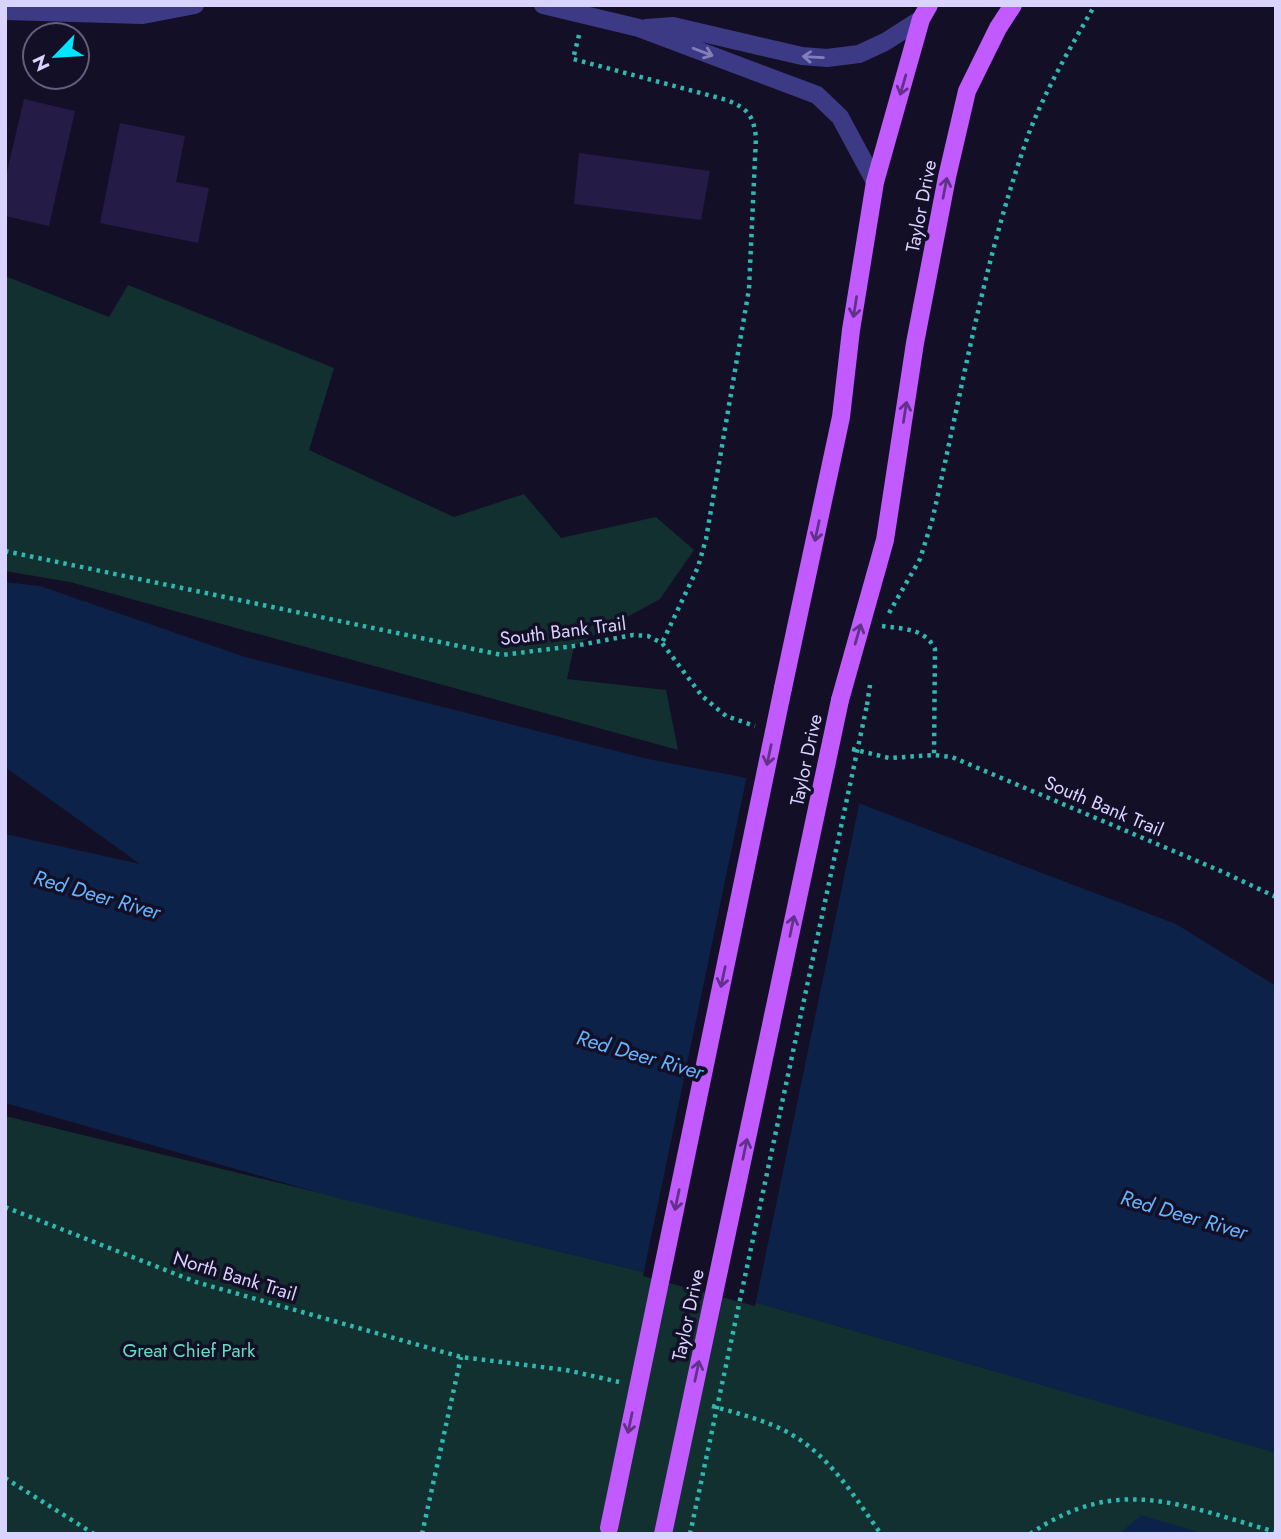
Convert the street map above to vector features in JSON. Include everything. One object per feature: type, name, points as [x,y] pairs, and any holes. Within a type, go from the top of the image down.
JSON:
[{"type":"main road","name":"Taylor Drive","points":[[663,1534],[840,700],[885,540],[915,343],[947,177],[967,91],[1013,5]]},
{"type":"main road","name":"Taylor Drive","points":[[608,1531],[841,417],[851,330],[876,182],[925,12]]},
{"type":"street","points":[[5,10],[143,15],[195,5]]},
{"type":"street","points":[[543,5],[639,28],[817,95],[840,117],[876,182]]},
{"type":"street","points":[[604,20],[615,5]]},
{"type":"street","points":[[639,28],[674,26],[802,56],[827,58],[859,54],[885,43],[925,12]]},
{"type":"path","points":[[934,755],[935,649],[929,639],[920,632],[881,626],[920,559],[932,521],[997,233],[1030,131],[1067,53],[1095,5]]},
{"type":"path","points":[[576,46],[573,60],[727,100],[744,107],[754,121],[756,138],[749,289],[706,539],[698,567],[662,643],[702,696],[726,716],[762,729]]},
{"type":"path","name":"South Bank Trail","points":[[5,551],[502,655],[633,635],[648,636],[662,643]]},
{"type":"path","points":[[690,1534],[867,705]]},
{"type":"path","name":"South Bank Trail","points":[[851,749],[890,758],[934,755],[952,757],[1276,897]]},
{"type":"path","name":"North Bank Trail","points":[[5,1207],[196,1282],[461,1357],[422,1534]]},
{"type":"path","points":[[779,1428],[808,1445],[827,1462],[881,1534]]},
{"type":"path","points":[[5,1478],[94,1534]]},
{"type":"path","points":[[1030,1534],[1091,1503],[1128,1498],[1169,1502],[1276,1532]]},
{"type":"green space","points":[[5,276],[109,317],[128,285],[334,368],[309,450],[454,517],[524,494],[561,538],[656,517],[694,550],[660,599],[574,646],[567,679],[666,690],[678,750],[70,582],[5,571]]},
{"type":"green space","name":"Great Chief Park","points":[[5,1116],[689,1283],[1261,1448],[1276,1453],[1276,1534],[5,1534]]},
{"type":"water","name":"Red Deer River","points":[[5,582],[40,586],[245,657],[648,759],[840,796],[1176,924],[1276,986],[1276,1453],[689,1283],[341,1199],[5,1103],[5,834],[140,864],[5,767]]},
{"type":"water","points":[[1141,1515],[1204,1534],[1119,1534]]},
{"type":"pier","points":[[747,775],[841,793],[860,800],[755,1306],[643,1276]]},
{"type":"building","points":[[24,99],[75,111],[49,226],[5,216],[5,180]]},
{"type":"building","points":[[120,123],[185,136],[176,182],[209,188],[198,243],[100,223]]},
{"type":"building","points":[[579,153],[710,171],[701,220],[574,204]]}]
